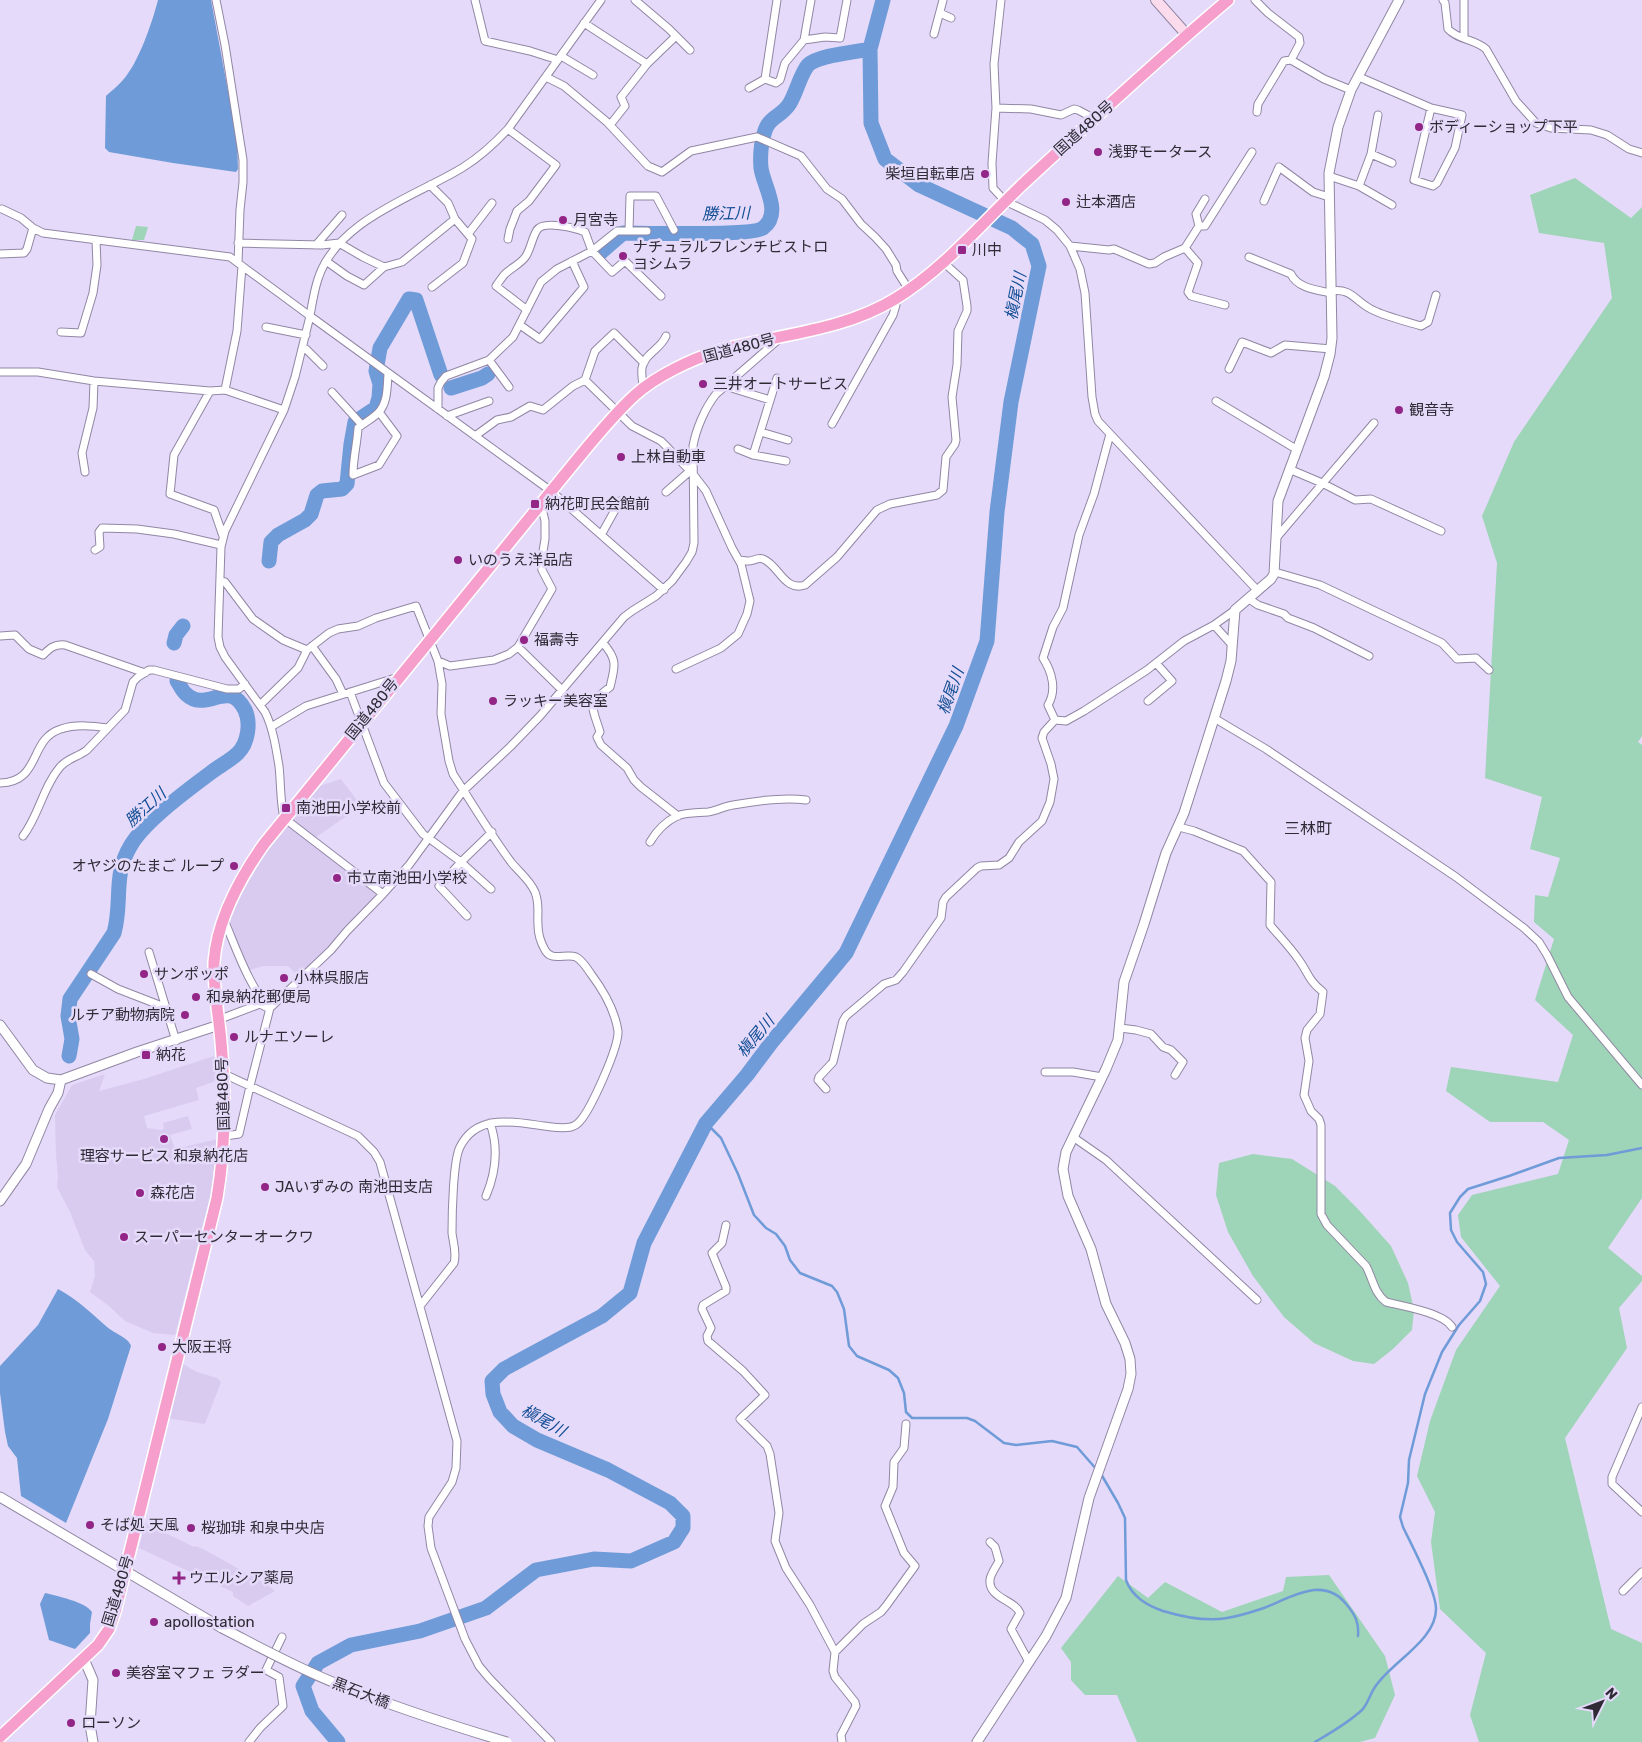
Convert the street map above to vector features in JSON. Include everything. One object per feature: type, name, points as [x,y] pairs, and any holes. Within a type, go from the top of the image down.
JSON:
[{"type":"highway","name":"国道480号","points":[[0,1737],[98,1645],[108,1630],[116,1612],[217,1198],[222,1165],[225,1136],[224,1074],[215,990],[214,961],[224,920],[241,879],[260,849],[429,639],[541,504],[618,413],[643,389],[665,374],[718,351],[827,327],[867,314],[894,300],[943,262],[1094,119],[1186,35],[1228,0]]},
{"type":"main road","points":[[1156,0],[1186,35]]},
{"type":"street","points":[[216,0],[243,160],[238,243],[240,264],[237,331],[224,390]]},
{"type":"street","points":[[474,0],[485,41],[559,58],[593,75]]},
{"type":"street","points":[[222,541],[232,515],[284,410],[303,348],[318,278],[326,262],[339,244],[362,223],[475,160],[492,146],[508,129],[601,0]]},
{"type":"street","points":[[635,0],[690,50]]},
{"type":"street","points":[[764,79],[777,0]]},
{"type":"street","points":[[749,88],[764,79],[776,83],[780,80],[785,63],[804,40],[811,0]]},
{"type":"street","points":[[804,40],[825,37],[840,38],[847,0]]},
{"type":"street","points":[[934,34],[943,0]]},
{"type":"street","points":[[1001,0],[994,64],[996,108],[992,163],[993,188],[1002,205],[1044,220],[1057,230],[1070,246],[1080,270],[1085,294],[1094,414],[1098,421],[1258,591]]},
{"type":"street","points":[[1255,0],[1268,13],[1299,37],[1300,43],[1291,60]]},
{"type":"street","points":[[826,1089],[818,1080],[833,1062],[843,1021],[846,1016],[884,984],[896,980],[903,972],[942,918],[943,902],[946,897],[977,868],[999,865],[1009,858],[1019,842],[1042,821],[1050,802],[1054,780],[1051,764],[1042,738],[1044,732],[1055,720],[1066,720],[1084,711],[1156,664],[1184,642],[1214,625],[1249,599],[1271,579],[1275,572],[1278,501],[1324,376],[1331,349],[1329,176],[1338,127],[1351,90],[1399,0]]},
{"type":"street","points":[[1443,0],[1448,29],[1454,34],[1481,44],[1486,49],[1516,101],[1536,123],[1550,128],[1591,130],[1607,135],[1629,149],[1642,153]]},
{"type":"street","points":[[1464,0],[1464,38]]},
{"type":"street","points":[[940,14],[951,18]]},
{"type":"street","points":[[584,23],[647,64]]},
{"type":"street","points":[[610,125],[626,106],[621,97],[647,64],[676,36]]},
{"type":"street","points":[[1257,112],[1258,104],[1284,61],[1291,60],[1324,79],[1351,90]]},
{"type":"street","points":[[546,76],[571,91],[610,125],[648,166],[662,172],[691,150],[757,137],[801,156],[827,189],[842,199],[861,224],[886,249],[909,290]]},
{"type":"street","points":[[1359,77],[1431,108],[1462,115],[1455,148],[1437,183],[1433,186],[1414,180],[1431,108]]},
{"type":"street","points":[[996,108],[1031,109],[1061,115],[1078,110],[1094,119]]},
{"type":"street","points":[[1359,186],[1371,154],[1378,115]]},
{"type":"street","points":[[508,129],[556,165],[529,202],[517,211],[508,239]]},
{"type":"street","points":[[1199,226],[1205,226],[1252,152]]},
{"type":"street","points":[[1371,154],[1392,163]]},
{"type":"street","points":[[1264,201],[1279,167],[1313,192],[1329,197]]},
{"type":"street","points":[[1329,176],[1359,186],[1392,205]]},
{"type":"street","points":[[430,185],[448,203],[455,219],[472,239],[463,263],[432,286]]},
{"type":"street","points":[[629,231],[630,196],[656,196],[674,230]]},
{"type":"street","points":[[1070,246],[1114,249],[1149,264],[1155,263],[1185,248],[1199,226],[1196,214],[1205,199]]},
{"type":"street","points":[[468,234],[492,203]]},
{"type":"street","points":[[0,218],[1,207],[43,233],[230,257],[551,492],[664,590]]},
{"type":"street","points":[[316,245],[342,215]]},
{"type":"street","points":[[326,262],[364,285],[384,267],[402,262],[455,219]]},
{"type":"street","points":[[527,310],[496,286],[526,256],[537,229],[542,225],[548,224],[579,229],[585,232],[592,251],[612,272],[625,261],[661,296]]},
{"type":"street","points":[[0,254],[24,252],[33,228]]},
{"type":"street","points":[[438,410],[438,388],[440,382],[446,376],[489,360],[514,337],[541,282],[557,269],[592,251],[616,230],[647,231]]},
{"type":"street","points":[[61,332],[81,333],[93,292],[96,240]]},
{"type":"street","points":[[238,243],[339,244],[384,267]]},
{"type":"street","points":[[1185,248],[1198,263],[1188,292],[1191,296],[1225,305]]},
{"type":"street","points":[[1249,257],[1291,274],[1294,280],[1306,287],[1331,292],[1340,290],[1348,292],[1369,308],[1421,326],[1428,322],[1436,295]]},
{"type":"street","points":[[520,325],[540,339],[584,287],[572,261]]},
{"type":"street","points":[[739,560],[748,562],[758,558],[762,559],[768,562],[792,585],[799,587],[805,585],[837,557],[877,510],[890,504],[937,495],[943,490],[946,457],[956,440],[952,397],[957,365],[958,331],[967,311],[963,280],[943,262]]},
{"type":"street","points":[[832,424],[893,315],[896,305],[894,300]]},
{"type":"street","points":[[266,327],[306,335]]},
{"type":"street","points":[[475,436],[497,420],[511,417],[530,406],[543,410],[573,386],[585,380],[595,351],[614,333],[644,363]]},
{"type":"street","points":[[643,389],[642,368],[644,363],[663,343],[666,336]]},
{"type":"street","points":[[225,1136],[239,1134],[270,1008],[331,950],[383,894],[429,838],[463,790],[540,716],[624,617],[664,590],[686,562],[692,552],[694,543],[692,472],[694,438],[709,403],[781,336]]},
{"type":"street","points":[[1229,369],[1242,342],[1271,353],[1285,345],[1331,349]]},
{"type":"street","points":[[303,348],[323,366]]},
{"type":"street","points":[[489,360],[509,387]]},
{"type":"street","points":[[0,372],[38,372],[94,381],[210,391],[224,390],[284,410]]},
{"type":"street","points":[[359,422],[379,412],[386,396],[388,374]]},
{"type":"street","points":[[753,456],[777,378]]},
{"type":"street","points":[[585,380],[632,426],[661,441],[692,472],[706,491],[744,574],[750,601],[747,614],[738,634],[721,648],[676,669]]},
{"type":"street","points":[[85,472],[82,453],[93,408],[94,381]]},
{"type":"street","points":[[726,386],[770,400]]},
{"type":"street","points":[[210,391],[174,455],[170,494],[214,510],[222,541],[218,637],[220,647],[225,657],[265,712],[271,727],[279,766],[284,818],[383,894]]},
{"type":"street","points":[[332,392],[359,422]]},
{"type":"street","points":[[447,416],[489,401]]},
{"type":"street","points":[[1216,401],[1296,449]]},
{"type":"street","points":[[359,422],[358,437],[352,459],[353,475],[379,465],[397,436],[379,412]]},
{"type":"street","points":[[1277,537],[1374,423]]},
{"type":"street","points":[[761,432],[788,440]]},
{"type":"street","points":[[1055,720],[1048,705],[1052,697],[1052,687],[1049,668],[1043,658],[1053,627],[1063,608],[1079,535],[1094,494],[1110,434]]},
{"type":"street","points":[[738,449],[753,456],[786,461]]},
{"type":"street","points":[[1289,469],[1322,483],[1354,500],[1371,499],[1441,531]]},
{"type":"street","points":[[666,492],[692,472]]},
{"type":"street","points":[[601,535],[620,501]]},
{"type":"street","points":[[438,661],[450,666],[494,660],[509,654],[518,647],[552,588],[542,570],[541,564],[545,539],[545,521],[541,504]]},
{"type":"street","points":[[95,550],[100,547],[98,532],[102,528],[138,529],[222,541]]},
{"type":"street","points":[[1275,572],[1320,585],[1442,643],[1457,659],[1476,658],[1489,670]]},
{"type":"street","points":[[220,581],[225,582],[253,619],[283,640],[310,648],[347,693],[389,792],[423,834],[461,862],[491,889]]},
{"type":"street","points":[[1249,599],[1258,605],[1284,614],[1288,618],[1314,628],[1369,656]]},
{"type":"street","points":[[260,705],[298,668],[310,648],[329,633],[338,629],[358,626],[376,618],[416,606],[438,661],[442,684],[442,714],[449,761],[453,774],[511,862],[532,886],[539,912],[537,923],[544,950],[553,957],[572,956],[578,958],[598,984],[609,1004],[618,1032],[616,1046],[604,1076],[579,1122],[572,1127],[560,1128],[506,1121],[482,1125],[465,1140],[460,1147],[456,1160],[452,1232],[454,1263],[420,1306]]},
{"type":"street","points":[[977,1742],[1046,1636],[1066,1598],[1090,1498],[1128,1389],[1131,1374],[1130,1359],[1125,1343],[1106,1304],[1091,1249],[1068,1196],[1062,1169],[1066,1152],[1118,1040],[1124,982],[1166,853],[1179,827],[1196,779],[1226,681],[1231,661],[1235,610]]},
{"type":"street","points":[[1214,625],[1232,645]]},
{"type":"street","points":[[0,636],[15,635],[28,649],[43,655],[57,644],[65,645],[145,673]]},
{"type":"street","points":[[603,643],[613,655],[615,665],[610,687],[595,698],[592,705],[600,732],[597,737],[601,745],[627,768],[641,787],[678,816]]},
{"type":"street","points":[[518,647],[562,690]]},
{"type":"street","points":[[1148,702],[1172,681],[1156,664]]},
{"type":"street","points":[[23,836],[32,824],[52,779],[60,767],[67,760],[87,750],[126,710],[133,682],[138,677],[154,670],[227,689],[239,689],[245,684]]},
{"type":"street","points":[[271,727],[306,706],[392,679],[395,681]]},
{"type":"street","points":[[1214,718],[1291,766],[1456,877],[1524,928],[1539,942],[1568,997],[1642,1085]]},
{"type":"street","points":[[0,782],[18,779],[31,768],[37,750],[50,734],[60,729],[87,726],[108,728]]},
{"type":"street","points":[[650,842],[662,826],[678,816],[691,812],[709,812],[732,805],[795,798],[806,800]]},
{"type":"street","points":[[1179,827],[1194,831],[1243,851],[1271,882],[1270,925],[1283,938],[1301,962],[1310,980],[1323,992],[1320,1014],[1307,1030],[1305,1038],[1309,1061],[1304,1095],[1311,1111],[1319,1120],[1321,1126],[1321,1214],[1327,1224],[1366,1266],[1371,1274],[1377,1294],[1381,1298],[1386,1302],[1440,1317],[1449,1323],[1452,1328]]},
{"type":"street","points":[[467,916],[439,886],[492,832]]},
{"type":"street","points":[[224,920],[234,946],[262,1001],[270,1008]]},
{"type":"street","points":[[150,952],[176,1041]]},
{"type":"street","points":[[91,974],[118,989],[167,1008]]},
{"type":"street","points":[[0,1025],[33,1070],[47,1078],[61,1080],[137,1052],[219,1026],[222,1018],[260,1004],[270,1008]]},
{"type":"street","points":[[1120,1028],[1151,1034],[1170,1050],[1183,1062],[1175,1075]]},
{"type":"street","points":[[1045,1072],[1073,1072],[1102,1078]]},
{"type":"street","points":[[224,1074],[358,1136],[374,1152],[384,1175],[457,1441],[456,1468],[452,1482],[429,1517],[428,1526],[431,1548],[465,1639],[479,1666],[551,1742]]},
{"type":"street","points":[[0,1201],[26,1164],[49,1109],[58,1093],[61,1080]]},
{"type":"street","points":[[486,1196],[492,1181],[496,1149],[495,1137],[490,1123]]},
{"type":"street","points":[[1073,1137],[1106,1160],[1257,1300]]},
{"type":"street","points":[[726,1225],[722,1243],[712,1253],[726,1291],[702,1305],[711,1328],[707,1336],[708,1341],[743,1371],[765,1395],[740,1419],[767,1446],[770,1454],[779,1513],[774,1541],[786,1568],[810,1605],[835,1652],[833,1671],[835,1677],[855,1702],[856,1706],[841,1735],[842,1742]]},
{"type":"street","points":[[1642,1407],[1640,1420],[1612,1477],[1612,1484],[1642,1512]]},
{"type":"street","points":[[835,1652],[863,1624],[881,1612],[915,1566],[904,1553],[885,1506],[893,1487],[894,1462],[904,1448],[906,1424]]},
{"type":"street","name":"黒石大橋","points":[[0,1498],[222,1628],[289,1663],[338,1685],[412,1712],[507,1742]]},
{"type":"street","points":[[990,1542],[995,1548],[999,1561],[990,1580],[991,1586],[996,1593],[1018,1608],[1020,1613],[1011,1629],[1029,1662]]},
{"type":"street","points":[[1623,1591],[1642,1572]]},
{"type":"street","points":[[249,1742],[260,1728],[283,1706],[278,1677],[266,1670],[282,1637]]},
{"type":"street","points":[[84,1659],[93,1680],[90,1725],[92,1742]]},
{"type":"shaded area","points":[[341,779],[361,806],[312,840],[380,893],[299,977],[288,966],[263,966],[250,970],[237,944],[229,919],[252,869],[316,787]]},
{"type":"shaded area","points":[[214,1056],[216,1081],[196,1088],[199,1100],[144,1116],[147,1128],[161,1130],[164,1129],[163,1123],[188,1116],[192,1129],[170,1135],[175,1149],[218,1139],[211,1193],[175,1335],[153,1333],[125,1321],[90,1292],[95,1276],[94,1261],[85,1250],[70,1212],[57,1187],[55,1115],[72,1085],[105,1074],[99,1091],[144,1079]]},
{"type":"shaded area","points":[[181,1363],[197,1372],[217,1378],[221,1382],[205,1424],[166,1418]]},
{"type":"shaded area","points":[[145,1523],[194,1547],[196,1546],[207,1551],[275,1591],[248,1606],[233,1596],[233,1592],[139,1548]]},
{"type":"green space","points":[[1575,178],[1631,218],[1642,207],[1642,736],[1638,742],[1642,745],[1642,1198],[1608,1248],[1642,1276],[1642,1281],[1619,1308],[1627,1348],[1565,1438],[1611,1629],[1642,1643],[1642,1742],[1479,1742],[1470,1715],[1486,1653],[1440,1609],[1431,1542],[1435,1512],[1417,1476],[1430,1421],[1456,1350],[1500,1286],[1461,1237],[1458,1215],[1472,1195],[1558,1174],[1569,1140],[1543,1122],[1490,1122],[1446,1091],[1451,1067],[1558,1082],[1573,1035],[1535,1000],[1554,939],[1534,922],[1535,895],[1548,897],[1560,858],[1530,849],[1542,797],[1485,778],[1497,563],[1482,516],[1514,442],[1612,298],[1604,243],[1539,233],[1530,195]]},
{"type":"green space","points":[[136,226],[148,227],[144,240],[132,240]]},
{"type":"green space","points":[[1253,1154],[1292,1159],[1335,1186],[1391,1246],[1408,1283],[1414,1310],[1412,1330],[1374,1364],[1353,1361],[1314,1343],[1284,1317],[1253,1276],[1228,1232],[1216,1195],[1219,1163]]},
{"type":"green space","points":[[1329,1575],[1385,1656],[1395,1695],[1375,1738],[1360,1742],[1137,1742],[1117,1695],[1085,1695],[1071,1680],[1071,1662],[1061,1648],[1118,1576],[1148,1598],[1165,1582],[1222,1612],[1283,1591],[1286,1577]]},
{"type":"water","points":[[158,0],[211,0],[237,139],[238,169],[236,172],[109,152],[105,148],[106,96],[123,80],[140,53]]},
{"type":"water","points":[[58,1289],[78,1302],[110,1329],[124,1338],[131,1346],[108,1419],[66,1523],[21,1496],[17,1458],[8,1446],[0,1393],[0,1366],[38,1325]]},
{"type":"water","points":[[45,1593],[78,1602],[89,1608],[92,1612],[90,1633],[75,1649],[49,1640],[40,1604]]},
{"type":"waterway","name":"槇尾川","points":[[338,1742],[312,1711],[303,1686],[318,1663],[351,1645],[420,1631],[486,1608],[536,1570],[594,1559],[631,1561],[674,1542],[683,1528],[683,1516],[670,1503],[608,1470],[537,1440],[513,1426],[500,1412],[493,1394],[492,1381],[504,1369],[602,1316],[630,1293],[644,1243],[706,1123],[846,953],[956,726],[987,641],[997,512],[1011,402],[1039,266],[1032,244],[1012,228],[919,185],[885,159],[871,123],[870,49],[883,0]]},
{"type":"waterway","name":"勝江川","points":[[600,253],[623,233],[719,233],[755,231],[763,228],[769,222],[772,207],[762,175],[761,164],[762,142],[766,128],[772,120],[787,108],[808,65],[828,56],[870,49]]},
{"type":"waterway","name":"勝江川","points":[[269,561],[271,542],[278,535],[305,520],[311,514],[317,495],[322,491],[342,489],[347,484],[355,422],[376,408],[380,384],[376,371],[380,348],[409,299],[416,300],[441,375]]},
{"type":"waterway","name":"勝江川","points":[[451,388],[482,378],[488,374]]},
{"type":"waterway","name":"勝江川","points":[[174,643],[176,635],[183,626]]},
{"type":"waterway","name":"勝江川","points":[[69,1056],[72,1039],[68,1016],[70,999],[114,933],[117,921],[122,867],[131,845],[146,826],[169,805],[238,753],[248,733],[248,721],[245,710],[232,696],[202,700],[194,699],[185,693],[177,681]]},
{"type":"waterway","points":[[706,1123],[721,1138],[754,1215],[766,1228],[776,1234],[785,1246],[790,1260],[800,1273],[832,1286],[837,1292],[844,1309],[849,1346],[857,1356],[889,1370],[898,1378],[904,1393],[906,1412],[912,1418],[967,1418],[975,1421],[1004,1443],[1016,1445],[1052,1441],[1077,1447],[1097,1470]]},
{"type":"waterway","points":[[1315,1742],[1362,1710],[1382,1678],[1421,1640],[1434,1620],[1436,1608],[1432,1590],[1400,1517],[1408,1483],[1409,1460],[1425,1394],[1442,1352],[1459,1325],[1480,1301],[1486,1284],[1483,1272],[1457,1242],[1451,1230],[1450,1213],[1460,1197],[1468,1189],[1559,1158],[1607,1155],[1642,1148]]},
{"type":"waterway","points":[[1101,1474],[1125,1518],[1126,1580],[1136,1596],[1146,1603],[1163,1611],[1178,1615],[1203,1619],[1219,1619],[1255,1611],[1307,1591],[1328,1591],[1338,1596],[1353,1613],[1358,1627],[1358,1636]]},
{"type":"place","name":"ボディーショップ下平","points":[[1419,127]]},
{"type":"place","name":"浅野モータース","points":[[1098,152]]},
{"type":"place","name":"柴垣自転車店","points":[[985,174]]},
{"type":"place","name":"辻本酒店","points":[[1066,202]]},
{"type":"place","name":"月宮寺","points":[[563,220]]},
{"type":"place","name":"川中","points":[[962,250]]},
{"type":"place","name":"ナチュラルフレンチビストロ ヨシムラ","points":[[623,256]]},
{"type":"place","name":"三井オートサービス","points":[[703,384]]},
{"type":"place","name":"観音寺","points":[[1399,410]]},
{"type":"place","name":"上林自動車","points":[[621,457]]},
{"type":"place","name":"納花町民会館前","points":[[535,504]]},
{"type":"place","name":"いのうえ洋品店","points":[[458,560]]},
{"type":"place","name":"福壽寺","points":[[524,640]]},
{"type":"place","name":"ラッキー美容室","points":[[493,701]]},
{"type":"place","name":"南池田小学校前","points":[[286,808]]},
{"type":"place","name":"オヤジのたまご ループ","points":[[234,866]]},
{"type":"place","name":"市立南池田小学校","points":[[337,878]]},
{"type":"place","name":"サンポッポ","points":[[144,974]]},
{"type":"place","name":"小林呉服店","points":[[284,978]]},
{"type":"place","name":"和泉納花郵便局","points":[[196,997]]},
{"type":"place","name":"ルチア動物病院","points":[[185,1015]]},
{"type":"place","name":"ルナエソーレ","points":[[234,1037]]},
{"type":"place","name":"納花","points":[[146,1055]]},
{"type":"place","name":"理容サービス 和泉納花店","points":[[164,1139]]},
{"type":"place","name":"JAいずみの 南池田支店","points":[[265,1187]]},
{"type":"place","name":"森花店","points":[[140,1193]]},
{"type":"place","name":"スーパーセンターオークワ","points":[[124,1237]]},
{"type":"place","name":"大阪王将","points":[[162,1347]]},
{"type":"place","name":"そば処 天風","points":[[90,1525]]},
{"type":"place","name":"桜珈琲 和泉中央店","points":[[191,1528]]},
{"type":"place","name":"ウエルシア薬局","points":[[179,1578]]},
{"type":"place","name":"apollostation","points":[[154,1622]]},
{"type":"place","name":"美容室マフェ ラダー","points":[[116,1673]]},
{"type":"place","name":"ローソン","points":[[71,1723]]},
{"type":"district","name":"三林町","points":[[1308,828]]}]
